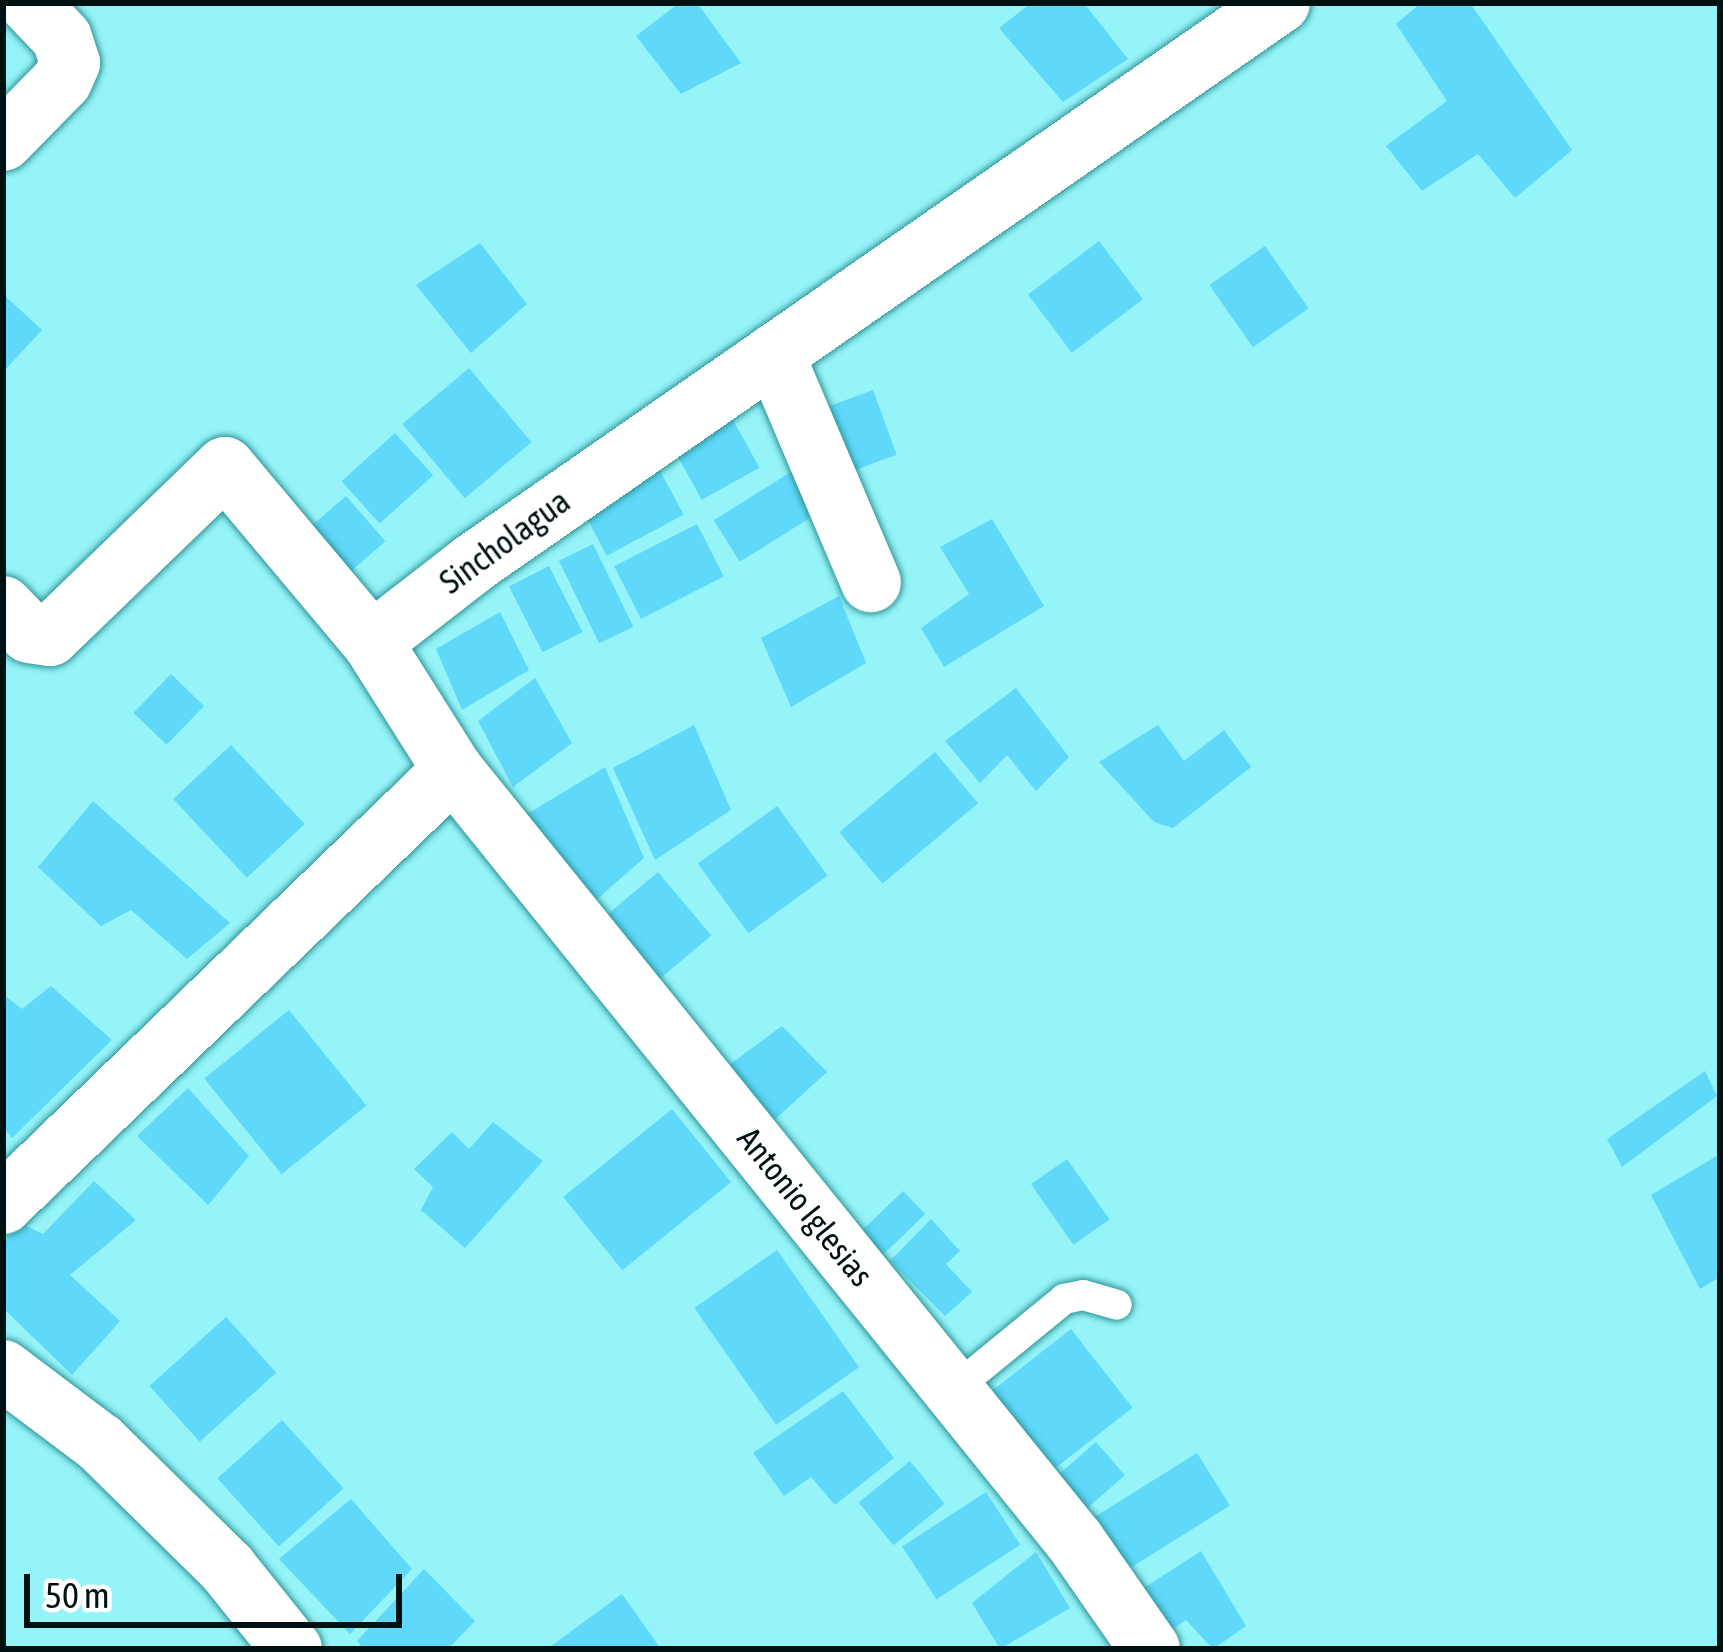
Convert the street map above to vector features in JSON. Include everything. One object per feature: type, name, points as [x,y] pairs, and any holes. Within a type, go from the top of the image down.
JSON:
[{"type":"street","points":[[3,141],[62,81],[70,63],[62,38],[29,3]]},
{"type":"street","name":"Sincholagua","points":[[372,642],[1270,6]]},
{"type":"street","points":[[774,354],[871,583]]},
{"type":"street","points":[[3,606],[29,633],[50,635],[225,467],[372,642],[453,770],[3,1204]]},
{"type":"street","name":"Antonio Iglesias","points":[[453,770],[1075,1541],[1150,1649]]},
{"type":"street","points":[[3,1370],[116,1459],[227,1568],[292,1649]]},
{"type":"lane","points":[[953,1390],[1064,1300],[1083,1295],[1117,1305]]},
{"type":"building","points":[[679,3],[697,3],[741,63],[681,94],[636,36]]},
{"type":"building","points":[[1031,3],[1084,3],[1128,59],[1063,102],[999,28]]},
{"type":"building","points":[[1421,3],[1470,3],[1572,150],[1515,198],[1478,154],[1422,191],[1386,146],[1447,101],[1396,24]]},
{"type":"building","points":[[1099,241],[1143,299],[1072,353],[1028,295]]},
{"type":"building","points":[[480,243],[527,304],[471,353],[416,285]]},
{"type":"building","points":[[1265,246],[1309,308],[1253,347],[1209,285]]},
{"type":"building","points":[[3,294],[42,330],[3,372]]},
{"type":"building","points":[[469,368],[531,442],[465,498],[402,424]]},
{"type":"building","points":[[873,390],[897,455],[847,473],[823,408]]},
{"type":"building","points":[[728,411],[760,468],[702,500],[670,443]]},
{"type":"building","points":[[395,433],[433,475],[380,524],[341,481]]},
{"type":"building","points":[[655,461],[684,515],[607,556],[578,502]]},
{"type":"building","points":[[791,472],[817,514],[740,562],[714,520]]},
{"type":"building","points":[[346,496],[385,541],[343,578],[304,533]]},
{"type":"building","points":[[992,519],[1044,606],[944,667],[921,628],[969,594],[940,547]]},
{"type":"building","points":[[697,524],[724,577],[641,619],[614,566]]},
{"type":"building","points":[[593,544],[633,627],[599,643],[559,561]]},
{"type":"building","points":[[549,566],[583,632],[543,652],[509,586]]},
{"type":"building","points":[[839,596],[866,663],[791,707],[761,638]]},
{"type":"building","points":[[500,612],[529,670],[462,710],[436,649]]},
{"type":"building","points":[[171,674],[204,706],[167,745],[133,713]]},
{"type":"building","points":[[535,678],[572,743],[513,787],[478,721]]},
{"type":"building","points":[[1016,688],[1069,757],[1036,791],[1007,755],[980,783],[945,741]]},
{"type":"building","points":[[694,725],[731,810],[655,860],[613,768]]},
{"type":"building","points":[[1158,725],[1184,761],[1224,730],[1251,767],[1173,828],[1154,822],[1099,762]]},
{"type":"building","points":[[231,745],[305,824],[247,878],[173,799]]},
{"type":"building","points":[[935,752],[978,803],[882,884],[839,832]]},
{"type":"building","points":[[605,767],[644,858],[580,914],[519,819]]},
{"type":"building","points":[[93,801],[230,923],[187,959],[131,910],[101,926],[38,867]]},
{"type":"building","points":[[777,806],[828,876],[748,933],[698,864]]},
{"type":"building","points":[[658,872],[711,936],[645,991],[592,927]]},
{"type":"building","points":[[51,986],[112,1040],[12,1138],[3,1127],[3,994],[22,1009]]},
{"type":"building","points":[[289,1010],[366,1106],[282,1174],[204,1079]]},
{"type":"building","points":[[782,1026],[827,1072],[770,1124],[721,1071]]},
{"type":"building","points":[[1705,1071],[1717,1096],[1622,1167],[1607,1139]]},
{"type":"building","points":[[188,1088],[249,1156],[208,1205],[137,1136]]},
{"type":"building","points":[[672,1109],[731,1182],[622,1270],[563,1197]]},
{"type":"building","points":[[493,1122],[543,1161],[465,1248],[421,1210],[433,1187],[414,1169],[452,1132],[469,1149]]},
{"type":"building","points":[[1720,1154],[1720,1277],[1700,1289],[1651,1195]]},
{"type":"building","points":[[1067,1159],[1109,1220],[1073,1245],[1031,1184]]},
{"type":"building","points":[[94,1181],[136,1220],[70,1275],[120,1321],[72,1375],[3,1308],[3,1243],[20,1223],[43,1234]]},
{"type":"building","points":[[903,1191],[925,1214],[878,1259],[856,1236]]},
{"type":"building","points":[[931,1219],[960,1251],[946,1264],[972,1292],[945,1316],[890,1261]]},
{"type":"building","points":[[777,1250],[859,1367],[776,1425],[694,1308]]},
{"type":"building","points":[[226,1317],[276,1373],[200,1442],[149,1386]]},
{"type":"building","points":[[1071,1329],[1133,1408],[1051,1471],[990,1392]]},
{"type":"building","points":[[843,1391],[894,1458],[835,1505],[811,1477],[784,1496],[753,1453]]},
{"type":"building","points":[[282,1420],[344,1488],[279,1547],[217,1478]]},
{"type":"building","points":[[1096,1442],[1125,1475],[1080,1514],[1051,1481]]},
{"type":"building","points":[[1197,1453],[1230,1506],[1121,1573],[1088,1521]]},
{"type":"building","points":[[910,1461],[945,1504],[893,1545],[859,1503]]},
{"type":"building","points":[[986,1492],[1020,1545],[936,1599],[902,1546]]},
{"type":"building","points":[[351,1499],[412,1569],[350,1634],[279,1559]]},
{"type":"building","points":[[1201,1551],[1246,1626],[1213,1649],[1186,1620],[1158,1639],[1133,1595]]},
{"type":"building","points":[[1036,1552],[1070,1608],[1000,1649],[972,1603]]},
{"type":"building","points":[[424,1569],[475,1621],[448,1649],[364,1649],[357,1641]]},
{"type":"building","points":[[622,1594],[661,1649],[547,1649]]}]
